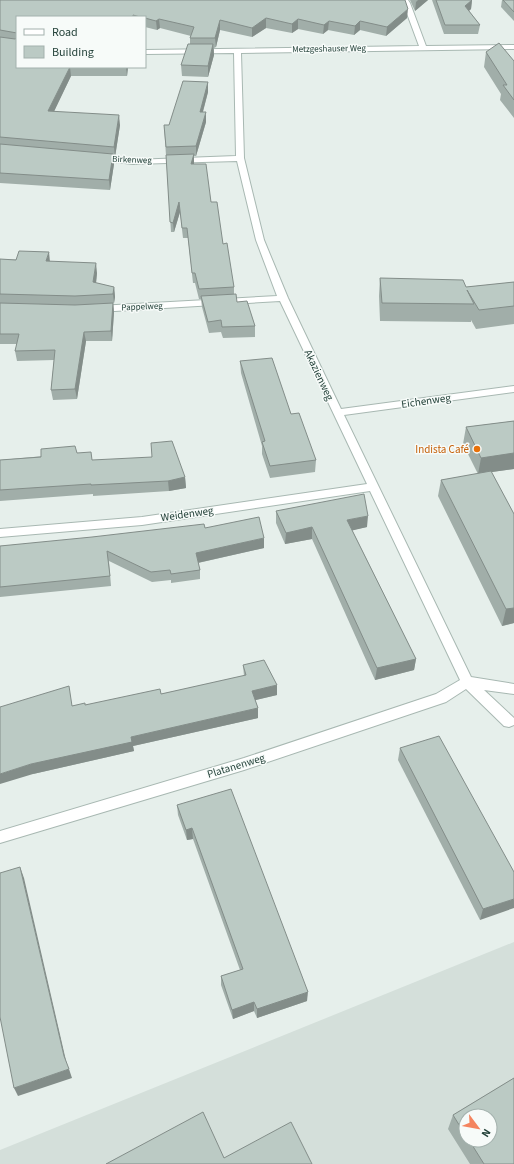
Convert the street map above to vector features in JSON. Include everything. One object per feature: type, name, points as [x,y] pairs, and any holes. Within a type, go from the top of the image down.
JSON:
[{"type":"street","points":[[405,0],[423,48]]},
{"type":"street","name":"Metzgeshauser Weg","points":[[146,52],[514,47]]},
{"type":"street","name":"Akazienweg","points":[[237,50],[240,158],[260,240],[283,298],[467,682]]},
{"type":"street","name":"Birkenweg","points":[[86,157],[133,162],[240,158]]},
{"type":"street","name":"Pappelweg","points":[[92,310],[283,298]]},
{"type":"street","name":"Eichenweg","points":[[337,412],[514,389]]},
{"type":"street","name":"Weidenweg","points":[[0,533],[142,521],[374,487]]},
{"type":"street","points":[[467,682],[514,689]]},
{"type":"street","points":[[467,682],[509,722]]},
{"type":"street","name":"Platanenweg","points":[[0,837],[251,762],[441,698],[467,682]]},
{"type":"shaded area","points":[[514,942],[514,1164],[0,1164],[0,1150]]},
{"type":"building","points":[[0,0],[405,0],[408,9],[387,27],[360,21],[355,26],[329,21],[324,25],[298,19],[292,24],[266,18],[252,28],[220,20],[215,38],[190,38],[194,27],[159,19],[156,21],[146,18],[146,16],[133,15],[16,16],[16,33],[0,30]]},
{"type":"building","points":[[436,0],[472,0],[465,6],[480,25],[445,25]]},
{"type":"building","points":[[503,0],[514,0],[514,12]]},
{"type":"building","points":[[0,37],[16,38],[16,68],[70,68],[48,111],[119,115],[114,147],[0,137]]},
{"type":"building","points":[[499,43],[514,61],[514,100],[503,85],[507,85],[486,52]]},
{"type":"building","points":[[188,44],[213,44],[208,66],[181,65]]},
{"type":"building","points":[[183,81],[208,82],[200,112],[206,112],[196,146],[166,147],[164,125],[169,125]]},
{"type":"building","points":[[0,144],[113,154],[109,180],[0,173]]},
{"type":"building","points":[[194,154],[191,164],[206,164],[211,202],[217,202],[223,244],[227,243],[234,287],[199,289],[195,273],[192,273],[187,228],[182,228],[179,202],[173,223],[170,222],[166,155]]},
{"type":"building","points":[[19,251],[49,252],[46,261],[96,263],[93,282],[114,287],[113,294],[75,296],[0,294],[0,259],[16,260]]},
{"type":"building","points":[[380,278],[463,280],[466,287],[514,282],[514,306],[479,310],[467,290],[474,304],[382,303]]},
{"type":"building","points":[[236,294],[237,302],[247,301],[255,326],[222,327],[221,320],[208,322],[201,296]]},
{"type":"building","points":[[0,303],[75,305],[113,303],[111,331],[84,332],[75,389],[51,390],[55,350],[15,351],[19,334],[0,334]]},
{"type":"building","points":[[272,358],[291,414],[299,413],[316,460],[270,466],[262,442],[265,441],[240,361]]},
{"type":"building","points":[[514,421],[514,453],[481,458],[466,427]]},
{"type":"building","points":[[172,441],[185,477],[168,481],[0,490],[0,460],[41,457],[41,449],[75,446],[77,453],[91,452],[92,460],[152,457],[151,443]]},
{"type":"building","points":[[491,471],[514,514],[514,608],[506,609],[441,480]]},
{"type":"building","points":[[364,494],[368,516],[347,520],[416,659],[377,668],[312,527],[286,533],[276,511]]},
{"type":"building","points":[[259,517],[264,538],[196,553],[200,570],[171,574],[170,570],[151,572],[107,551],[110,576],[0,587],[0,546],[204,524],[205,528]]},
{"type":"building","points":[[264,660],[277,685],[252,691],[258,708],[131,737],[132,742],[31,764],[0,774],[0,707],[69,686],[72,706],[85,703],[85,705],[160,689],[161,694],[246,675],[243,665]]},
{"type":"building","points":[[439,736],[514,872],[514,899],[483,909],[400,748]]},
{"type":"building","points":[[231,789],[308,992],[257,1009],[254,1002],[232,1010],[221,976],[243,969],[192,828],[186,830],[177,805]]},
{"type":"building","points":[[20,867],[64,1056],[69,1069],[14,1088],[0,1017],[0,873]]},
{"type":"building","points":[[514,1078],[514,1164],[484,1164],[474,1148],[498,1148],[498,1108],[465,1108]]},
{"type":"building","points":[[203,1112],[224,1158],[291,1122],[312,1164],[106,1164]]},
{"type":"building","points":[[458,1112],[458,1123],[453,1115]]},
{"type":"place","name":"Indista Café","points":[[477,449]]}]
